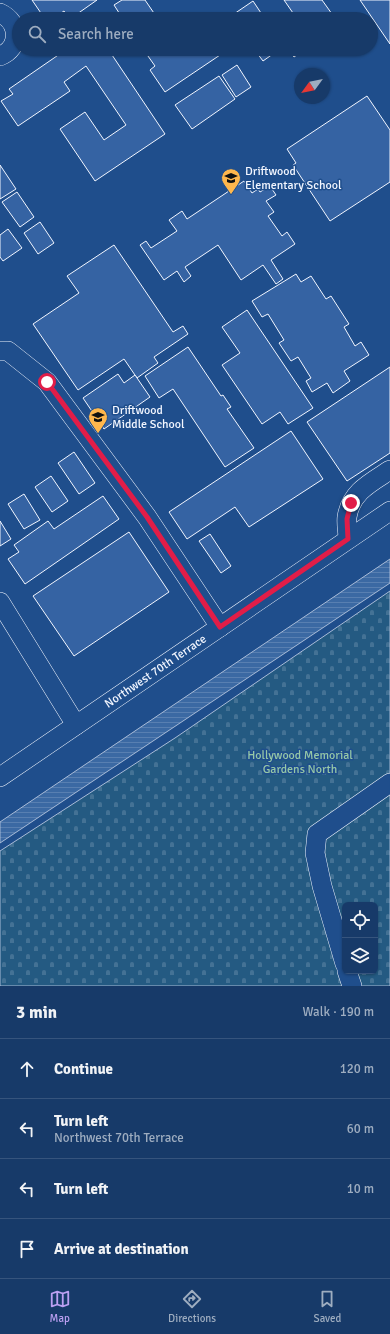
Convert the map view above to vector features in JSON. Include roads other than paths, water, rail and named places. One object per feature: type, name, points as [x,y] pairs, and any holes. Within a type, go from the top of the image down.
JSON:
[{"type":"street","points":[[0,13],[12,23]]},
{"type":"street","points":[[0,56],[8,52],[12,46]]},
{"type":"street","points":[[0,351],[8,351],[47,382],[147,517],[220,627]]},
{"type":"street","points":[[348,539],[347,519],[351,503],[360,490],[390,470]]},
{"type":"street","name":"Northwest 70th Terrace","points":[[0,777],[390,511]]},
{"type":"street","points":[[0,602],[76,725]]},
{"type":"street","points":[[342,954],[322,886],[315,853],[317,834],[390,783]]},
{"type":"street","points":[[348,974],[352,986]]},
{"type":"place","name":"Driftwood Elementary School","points":[[231,195]]},
{"type":"place","name":"Driftwood Middle School","points":[[98,434]]},
{"type":"park label","name":"Hollywood Memorial Gardens North","points":[[300,762]]}]
